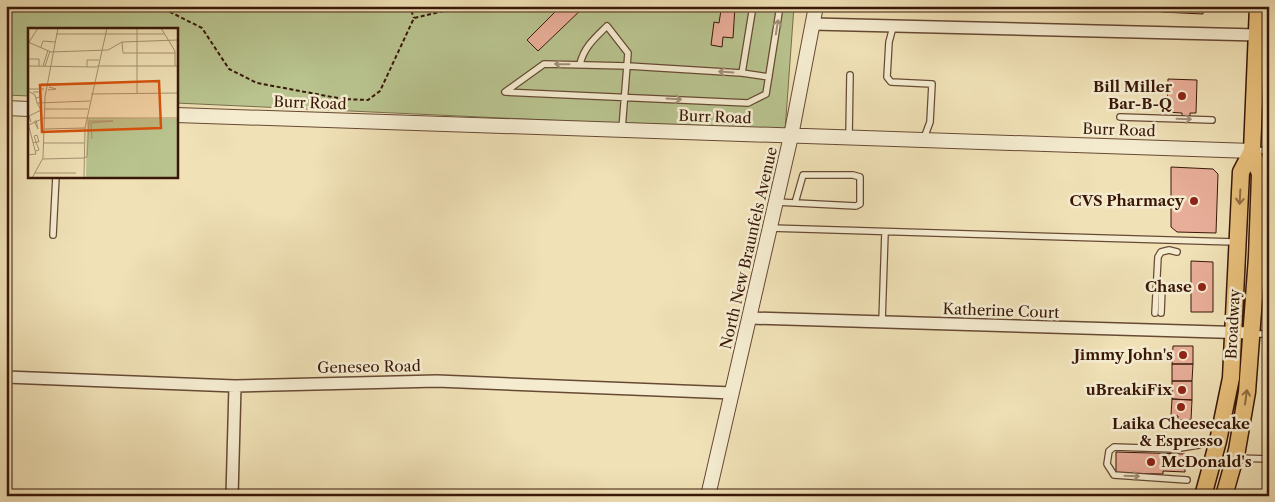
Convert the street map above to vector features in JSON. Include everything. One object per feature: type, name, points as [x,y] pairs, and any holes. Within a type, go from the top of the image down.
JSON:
[{"type":"main road","name":"Broadway","points":[[1224,496],[1234,458],[1247,392],[1252,334],[1260,174],[1252,151],[1258,6]]},
{"type":"main road","name":"Broadway","points":[[1203,496],[1231,378],[1241,172],[1252,151]]},
{"type":"street","name":"North New Braunfels Avenue","points":[[708,496],[791,136],[816,6]]},
{"type":"street","points":[[813,24],[1257,35]]},
{"type":"street","points":[[6,108],[28,109]]},
{"type":"street","name":"Burr Road","points":[[178,114],[621,131],[1252,151]]},
{"type":"street","name":"Katherine Court","points":[[750,318],[1252,334]]},
{"type":"street","name":"Geneseo Road","points":[[6,377],[236,386],[437,381],[732,393]]},
{"type":"street","points":[[232,496],[236,386]]},
{"type":"lane","points":[[742,73],[753,6]]},
{"type":"lane","points":[[769,77],[742,73],[628,66],[544,64],[505,92],[748,103],[766,94],[769,77],[780,6]]},
{"type":"lane","points":[[580,64],[582,54],[592,40],[607,26],[628,53],[621,131]]},
{"type":"lane","points":[[893,27],[888,42],[887,77],[891,82],[932,84],[930,122],[923,140]]},
{"type":"lane","points":[[848,138],[850,75]]},
{"type":"lane","points":[[1120,117],[1212,120]]},
{"type":"lane","points":[[1252,151],[1269,150]]},
{"type":"lane","points":[[776,202],[795,203],[856,206],[860,204],[860,177],[853,175],[804,175],[795,203]]},
{"type":"lane","points":[[53,235],[56,178]]},
{"type":"lane","points":[[770,228],[1237,242]]},
{"type":"lane","points":[[882,322],[885,232]]},
{"type":"lane","points":[[1158,313],[1158,257],[1161,252],[1169,250],[1176,252]]},
{"type":"lane","points":[[1252,334],[1269,334]]},
{"type":"lane","points":[[1187,480],[1114,475],[1107,464],[1109,451],[1114,447],[1174,449],[1199,445]]},
{"type":"lane","points":[[1234,458],[1269,459]]},
{"type":"path","points":[[158,6],[202,28],[229,69],[256,83],[343,100],[368,100],[380,91],[414,18],[407,6]]},
{"type":"path","points":[[414,18],[465,6]]},
{"type":"green space","points":[[6,6],[794,6],[785,131],[178,103],[178,28],[28,28],[28,96],[6,95]]},
{"type":"building","points":[[561,6],[585,6],[538,51],[527,40]]},
{"type":"building","points":[[719,6],[735,6],[733,38],[723,37],[722,47],[711,45],[714,22],[719,23],[721,10],[718,10]]},
{"type":"building","points":[[1161,6],[1203,6],[1203,14],[1161,12]]},
{"type":"building","name":"Bill Miller Bar-B-Q","points":[[1168,79],[1197,80],[1196,113],[1190,113],[1190,118],[1182,118],[1182,113],[1167,112]]},
{"type":"building","name":"CVS Pharmacy","points":[[1171,167],[1213,169],[1218,174],[1216,233],[1177,232],[1171,227]]},
{"type":"building","name":"Chase","points":[[1191,261],[1213,262],[1213,312],[1191,312]]},
{"type":"building","name":"Jimmy John's","points":[[1173,346],[1193,346],[1193,364],[1172,364]]},
{"type":"building","points":[[1172,364],[1193,364],[1192,381],[1172,381]]},
{"type":"building","name":"uBreakiFix","points":[[1172,381],[1192,381],[1192,400],[1172,399]]},
{"type":"building","name":"Laika Cheesecake & Espresso","points":[[1172,399],[1192,400],[1191,420],[1178,420],[1178,416],[1171,415]]},
{"type":"building","name":"McDonald's","points":[[1116,452],[1185,454],[1185,472],[1163,471],[1163,474],[1116,473]]},
{"type":"place","name":"Bill Miller Bar-B-Q","points":[[1182,96]]},
{"type":"place","name":"CVS Pharmacy","points":[[1194,201]]},
{"type":"place","name":"Chase","points":[[1202,287]]},
{"type":"place","name":"Jimmy John's","points":[[1183,355]]},
{"type":"place","name":"uBreakiFix","points":[[1182,390]]},
{"type":"place","name":"Laika Cheesecake & Espresso","points":[[1181,407]]},
{"type":"place","name":"McDonald's","points":[[1151,462]]}]
